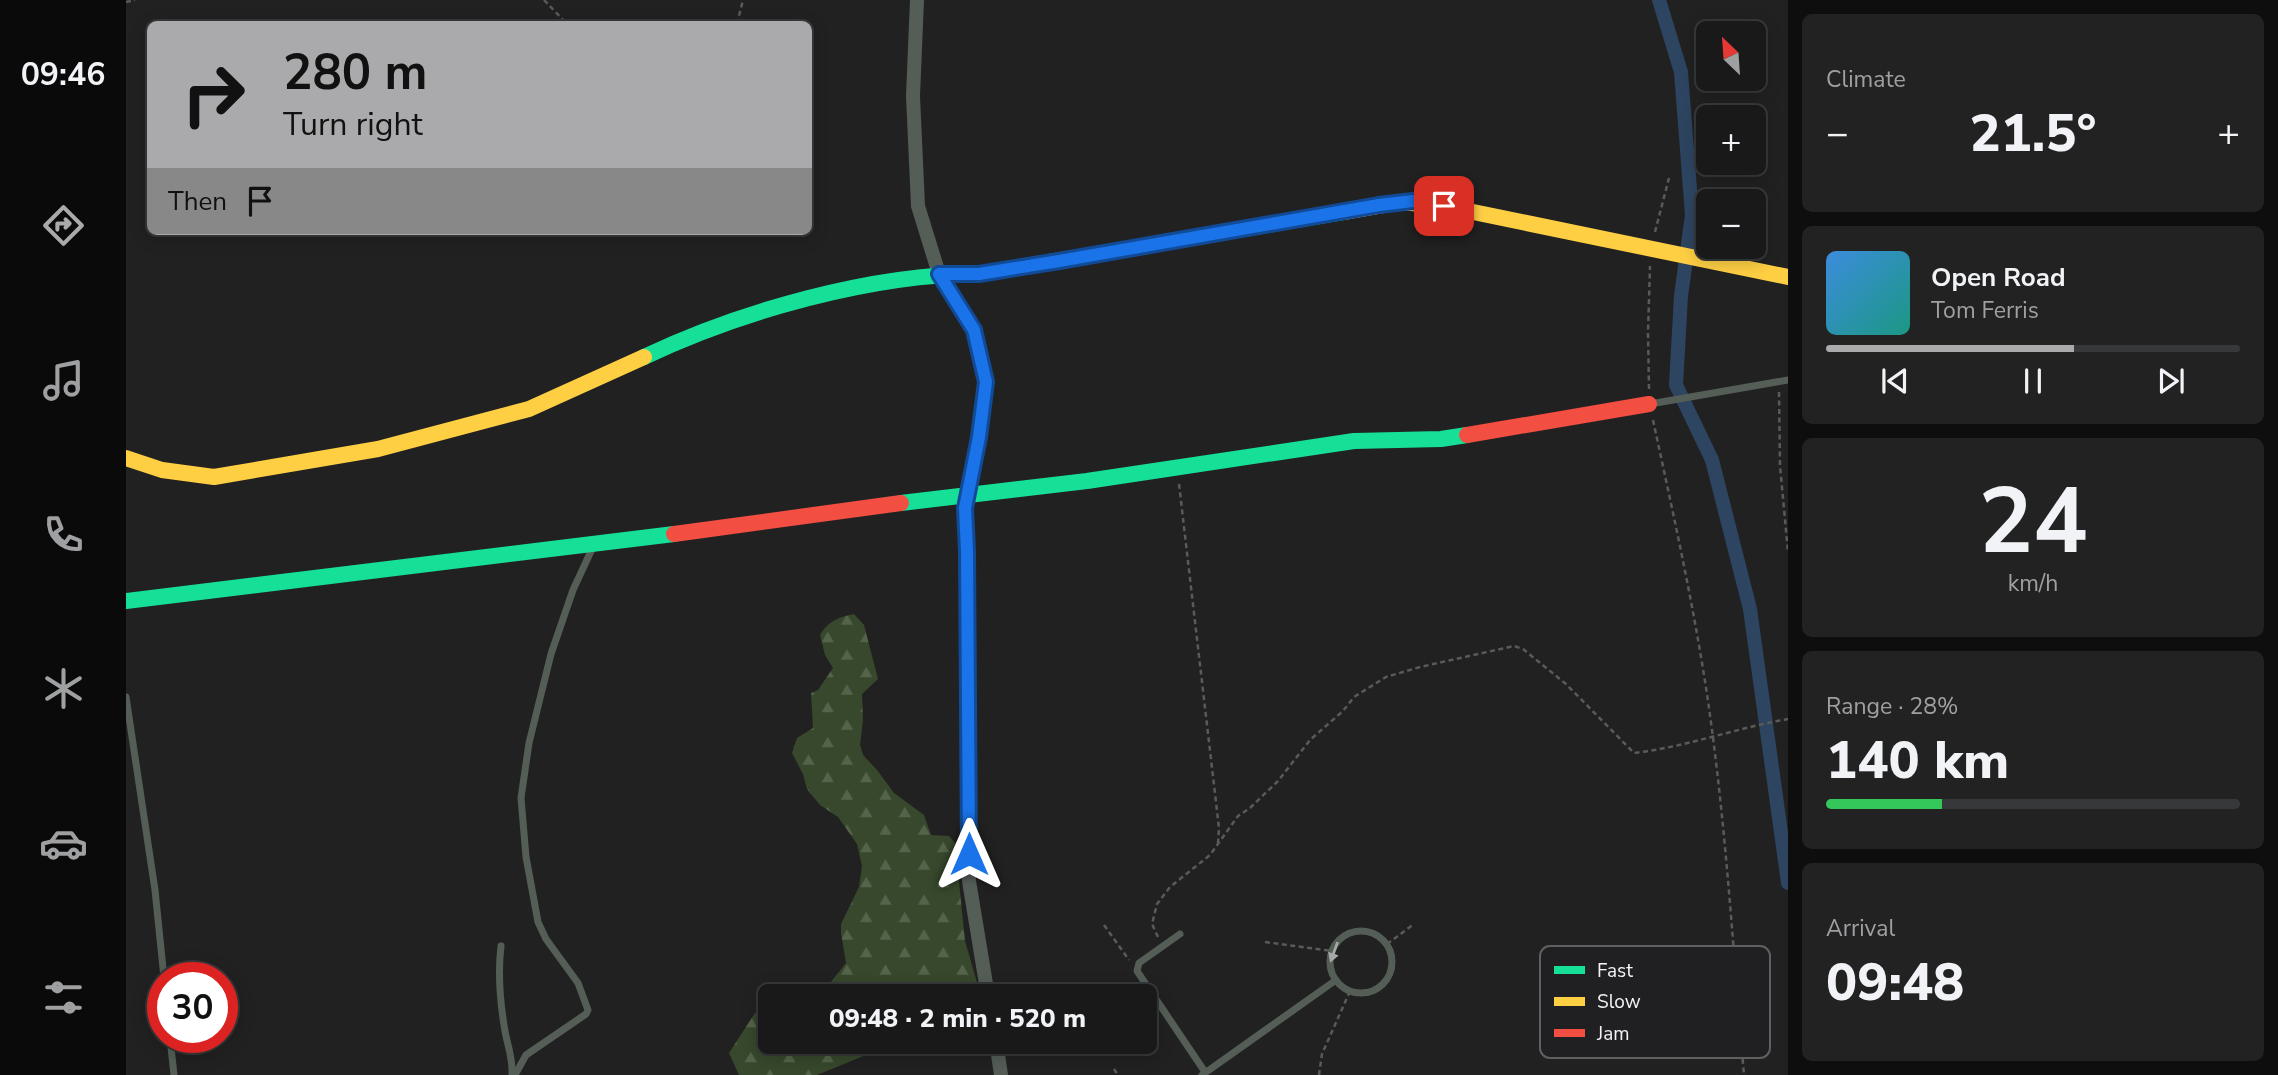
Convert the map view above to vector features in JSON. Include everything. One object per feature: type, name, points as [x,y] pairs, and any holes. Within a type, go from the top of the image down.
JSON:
[{"type":"street","points":[[917,0],[913,96],[918,206],[939,274],[974,330],[986,382],[979,437],[965,508],[969,881],[986,984]]},
{"type":"street","points":[[126,457],[162,470],[214,477],[378,449],[529,409],[667,346],[738,318],[842,291],[939,274],[979,274],[1413,201],[1788,277]]},
{"type":"street","points":[[126,601],[594,545],[968,494],[1087,481],[1354,441],[1441,439],[1649,404]]},
{"type":"street","points":[[998,1054],[1001,1075]]},
{"type":"lane","points":[[1649,404],[1788,380]]},
{"type":"lane","points":[[513,1075],[526,1055],[588,1010],[578,983],[546,939],[538,922],[526,857],[521,798],[529,743],[551,654],[573,590],[594,545]]},
{"type":"lane","points":[[126,697],[155,890],[162,962]]},
{"type":"lane","points":[[1360,930],[1378,935],[1387,944],[1393,963],[1385,982],[1367,992],[1350,991],[1336,980],[1330,963],[1332,951],[1343,937],[1360,930]]},
{"type":"lane","points":[[1180,934],[1139,963],[1137,971],[1203,1074],[1336,980]]},
{"type":"lane","points":[[501,946],[499,960],[504,1027],[513,1075]]},
{"type":"lane","points":[[172,1053],[174,1075]]},
{"type":"path","points":[[126,2],[135,0]]},
{"type":"path","points":[[544,0],[564,21]]},
{"type":"path","points":[[738,21],[743,0]]},
{"type":"path","points":[[1670,178],[1651,248],[1649,404],[1689,587],[1712,735],[1733,946]]},
{"type":"path","points":[[1779,381],[1780,466],[1788,552]]},
{"type":"path","points":[[1175,468],[1180,489],[1192,612],[1215,791],[1219,828],[1217,846]]},
{"type":"path","points":[[1163,946],[1152,924],[1157,904],[1170,887],[1210,855],[1238,816],[1278,781],[1310,740],[1343,711],[1354,697],[1386,677],[1514,646],[1523,649],[1566,684],[1634,753],[1786,719]]},
{"type":"path","points":[[1387,944],[1414,924]]},
{"type":"path","points":[[1104,925],[1137,971]]},
{"type":"path","points":[[1265,942],[1332,951]]},
{"type":"path","points":[[1320,1075],[1322,1054],[1350,991]]},
{"type":"path","points":[[1114,1069],[1118,1075]]},
{"type":"green space","points":[[854,614],[864,625],[878,679],[862,694],[860,745],[863,755],[894,793],[924,815],[931,835],[949,836],[955,843],[965,941],[978,984],[829,984],[846,963],[841,924],[859,887],[862,866],[857,844],[838,817],[820,805],[807,789],[792,753],[797,738],[813,728],[811,693],[818,690],[833,668],[825,655],[820,635],[834,620]]},
{"type":"green space","points":[[758,1011],[758,1054],[868,1054],[817,1075],[739,1075],[729,1053]]},
{"type":"waterway","points":[[1659,0],[1681,72],[1692,215],[1681,296],[1676,385],[1712,460],[1750,609],[1788,883]]},
{"type":"traffic: fast","points":[[644,357],[682,340],[764,311],[852,288],[895,280],[979,274],[1343,212]]},
{"type":"traffic: fast","points":[[901,503],[1087,481],[1354,441],[1441,439],[1467,435]]},
{"type":"traffic: fast","points":[[126,601],[674,534]]},
{"type":"traffic: slow","points":[[1343,212],[1400,202],[1444,206],[1788,277]]},
{"type":"traffic: slow","points":[[126,458],[162,470],[214,477],[378,449],[529,409],[644,357]]},
{"type":"traffic: jam","points":[[1467,435],[1649,404]]},
{"type":"traffic: jam","points":[[674,534],[901,503]]},
{"type":"route","points":[[969,854],[965,508],[979,437],[986,382],[974,330],[939,274],[979,274],[1400,202],[1413,201],[1444,206]]}]
